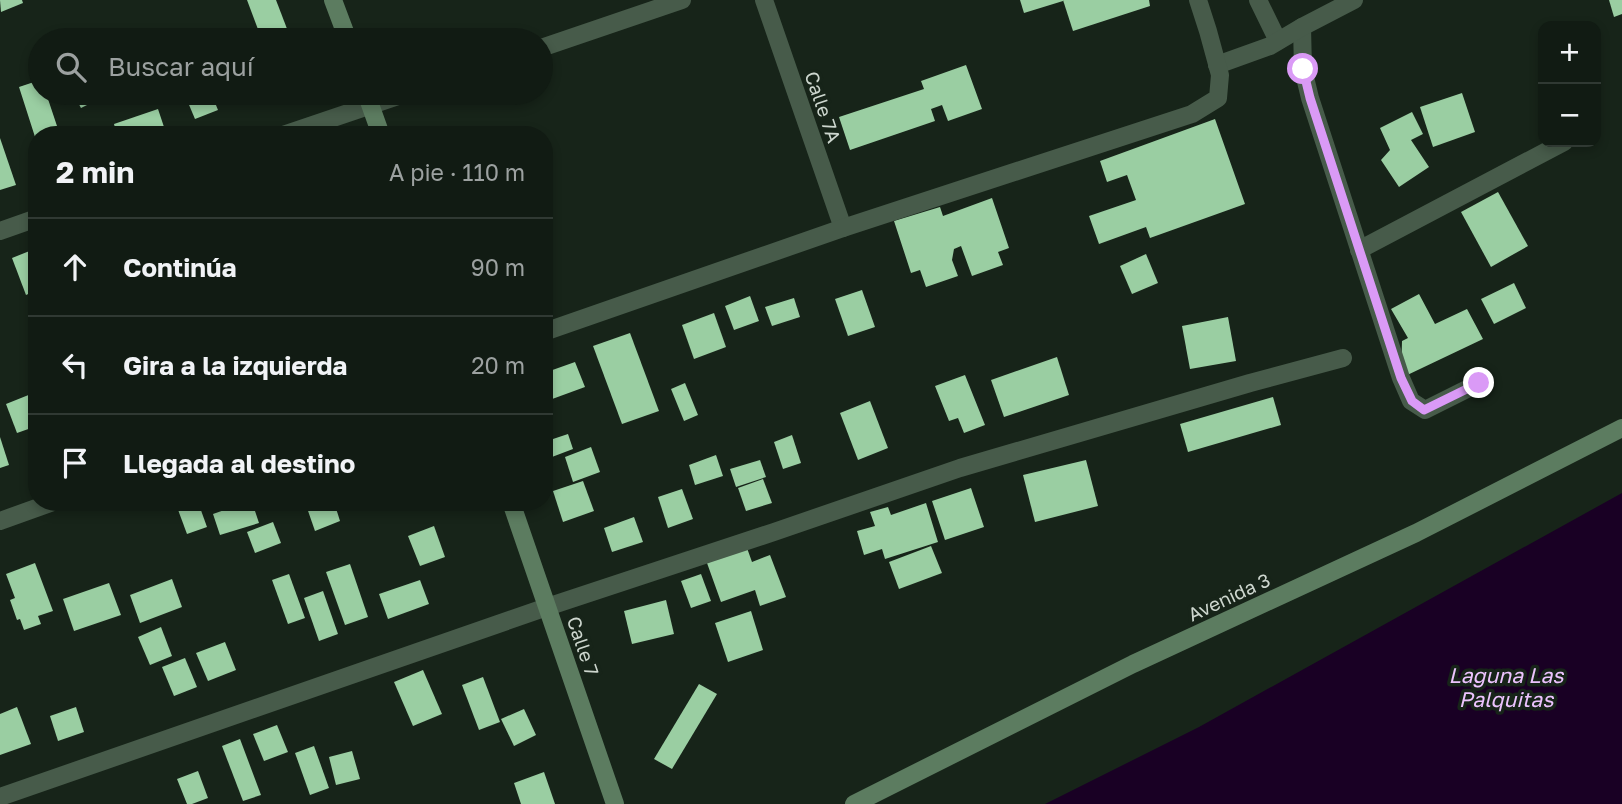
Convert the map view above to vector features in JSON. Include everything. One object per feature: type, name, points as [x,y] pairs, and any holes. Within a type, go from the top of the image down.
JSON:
[{"type":"main road","points":[[333,0],[344,28]]},
{"type":"main road","points":[[370,105],[378,126]]},
{"type":"main road","name":"Avenida 3","points":[[853,804],[1133,664],[1416,534],[1622,428]]},
{"type":"main road","name":"Calle 7","points":[[514,511],[615,804]]},
{"type":"street","points":[[553,44],[682,0]]},
{"type":"street","name":"Calle 7A","points":[[764,0],[843,228]]},
{"type":"street","points":[[553,329],[843,228],[1192,114],[1217,98],[1220,75],[1198,0]]},
{"type":"street","points":[[1258,0],[1278,41]]},
{"type":"street","points":[[1217,65],[1270,46],[1354,0]]},
{"type":"street","points":[[1302,27],[1303,69],[1310,98],[1401,378],[1412,401],[1424,410],[1479,383]]},
{"type":"street","points":[[304,126],[354,105]]},
{"type":"street","points":[[1359,250],[1555,147]]},
{"type":"street","points":[[0,231],[28,221]]},
{"type":"street","points":[[0,797],[547,607],[960,468],[1343,358]]},
{"type":"street","points":[[0,520],[28,510]]},
{"type":"water","name":"Laguna Las Palquitas","points":[[1622,493],[1622,804],[1045,804],[1199,727]]},
{"type":"building","points":[[0,0],[22,0],[23,3],[1,12]]},
{"type":"building","points":[[247,0],[276,0],[287,28],[258,28]]},
{"type":"building","points":[[1020,0],[1063,0],[1063,1],[1024,13]]},
{"type":"building","points":[[1063,0],[1149,0],[1150,6],[1073,31]]},
{"type":"building","points":[[1609,0],[1622,0],[1622,14],[1614,17]]},
{"type":"building","points":[[966,65],[982,109],[948,121],[942,105],[931,109],[935,121],[850,150],[839,117],[924,89],[921,81]]},
{"type":"building","points":[[28,84],[28,105],[50,105],[57,126],[32,126],[19,87]]},
{"type":"building","points":[[1462,93],[1475,132],[1433,147],[1420,107]]},
{"type":"building","points":[[189,105],[216,105],[218,110],[195,119]]},
{"type":"building","points":[[158,109],[164,126],[115,126]]},
{"type":"building","points":[[1412,112],[1423,134],[1411,140],[1429,167],[1399,187],[1381,160],[1390,150],[1380,128]]},
{"type":"building","points":[[1215,119],[1245,204],[1150,238],[1146,227],[1099,244],[1089,216],[1136,200],[1127,175],[1107,182],[1100,161]]},
{"type":"building","points":[[0,138],[16,185],[0,190]]},
{"type":"building","points":[[1498,192],[1528,246],[1491,267],[1461,212]]},
{"type":"building","points":[[992,198],[1009,248],[998,252],[1003,265],[972,276],[961,246],[954,249],[952,260],[958,276],[926,287],[920,270],[911,273],[894,221],[940,207],[943,216]]},
{"type":"building","points":[[28,252],[26,295],[12,258]]},
{"type":"building","points":[[1146,254],[1158,283],[1132,294],[1120,266]]},
{"type":"building","points":[[1514,283],[1526,308],[1494,324],[1481,299]]},
{"type":"building","points":[[862,290],[875,327],[848,336],[835,299]]},
{"type":"building","points":[[1419,294],[1435,324],[1467,309],[1483,339],[1401,378],[1402,341],[1408,338],[1391,309]]},
{"type":"building","points":[[750,296],[759,321],[734,330],[725,306]]},
{"type":"building","points":[[794,298],[800,317],[772,326],[765,307]]},
{"type":"building","points":[[714,313],[726,347],[694,359],[682,325]]},
{"type":"building","points":[[1228,317],[1236,361],[1190,369],[1182,326]]},
{"type":"building","points":[[630,333],[659,411],[622,424],[593,346]]},
{"type":"building","points":[[1057,357],[1069,395],[1004,417],[991,380]]},
{"type":"building","points":[[575,362],[585,387],[553,399],[553,370]]},
{"type":"building","points":[[965,375],[985,425],[964,433],[958,418],[949,421],[935,386]]},
{"type":"building","points":[[685,383],[698,415],[684,421],[671,389]]},
{"type":"building","points":[[28,395],[28,429],[17,433],[6,404]]},
{"type":"building","points":[[1273,397],[1281,425],[1188,452],[1180,424]]},
{"type":"building","points":[[870,401],[888,448],[858,460],[840,413]]},
{"type":"building","points":[[568,434],[573,449],[553,457],[553,439]]},
{"type":"building","points":[[792,435],[801,463],[783,469],[774,442]]},
{"type":"building","points":[[0,437],[9,465],[0,468]]},
{"type":"building","points":[[591,447],[600,472],[573,482],[565,457]]},
{"type":"building","points":[[716,455],[723,476],[695,485],[689,465]]},
{"type":"building","points":[[760,460],[766,477],[736,487],[730,469]]},
{"type":"building","points":[[1086,460],[1098,506],[1035,522],[1023,475]]},
{"type":"building","points":[[763,479],[772,503],[746,511],[738,488]]},
{"type":"building","points":[[583,481],[594,511],[563,522],[553,491]]},
{"type":"building","points":[[971,488],[984,527],[945,540],[932,501]]},
{"type":"building","points":[[682,489],[693,519],[668,528],[658,497]]},
{"type":"building","points":[[926,503],[938,542],[885,559],[882,549],[864,555],[857,531],[875,526],[870,512],[888,507],[891,515]]},
{"type":"building","points":[[178,511],[201,511],[207,527],[187,534]]},
{"type":"building","points":[[222,511],[255,511],[259,523],[220,535],[213,514]]},
{"type":"building","points":[[308,511],[337,511],[340,521],[315,531]]},
{"type":"building","points":[[634,517],[643,542],[612,552],[604,528]]},
{"type":"building","points":[[273,522],[281,543],[255,553],[247,532]]},
{"type":"building","points":[[434,526],[445,557],[420,566],[408,536]]},
{"type":"building","points":[[931,546],[942,573],[899,589],[889,562]]},
{"type":"building","points":[[747,548],[752,562],[770,555],[786,597],[760,606],[755,590],[721,602],[707,563]]},
{"type":"building","points":[[35,563],[53,611],[38,616],[41,624],[24,630],[20,619],[17,620],[10,600],[15,598],[6,574]]},
{"type":"building","points":[[350,564],[368,617],[345,625],[326,572]]},
{"type":"building","points":[[289,574],[305,618],[288,624],[272,580]]},
{"type":"building","points":[[701,574],[711,601],[691,608],[681,581]]},
{"type":"building","points":[[172,579],[182,607],[140,623],[130,595]]},
{"type":"building","points":[[420,580],[429,604],[388,619],[379,594]]},
{"type":"building","points":[[109,583],[121,615],[74,631],[63,599]]},
{"type":"building","points":[[323,591],[338,634],[319,641],[304,598]]},
{"type":"building","points":[[666,600],[674,634],[632,644],[624,611]]},
{"type":"building","points":[[751,611],[763,650],[728,662],[715,623]]},
{"type":"building","points":[[161,627],[172,656],[150,665],[138,637]]},
{"type":"building","points":[[225,642],[236,670],[208,681],[196,653]]},
{"type":"building","points":[[185,658],[197,687],[174,696],[162,667]]},
{"type":"building","points":[[423,670],[442,714],[413,726],[394,682]]},
{"type":"building","points":[[483,677],[500,722],[479,730],[462,685]]},
{"type":"building","points":[[699,684],[717,694],[672,769],[654,759]]},
{"type":"building","points":[[17,707],[31,744],[0,755],[0,714]]},
{"type":"building","points":[[76,707],[84,732],[58,741],[50,716]]},
{"type":"building","points":[[524,709],[536,735],[514,746],[501,719]]},
{"type":"building","points":[[277,725],[288,752],[264,761],[253,734]]},
{"type":"building","points":[[240,739],[261,795],[243,801],[222,746]]},
{"type":"building","points":[[314,746],[329,788],[310,795],[295,753]]},
{"type":"building","points":[[352,751],[360,779],[336,785],[329,757]]},
{"type":"building","points":[[198,771],[208,798],[187,804],[177,779]]},
{"type":"building","points":[[544,772],[555,804],[521,804],[514,783]]},
{"type":"route","points":[[1303,69],[1401,378],[1412,401],[1424,410],[1479,383]]}]
